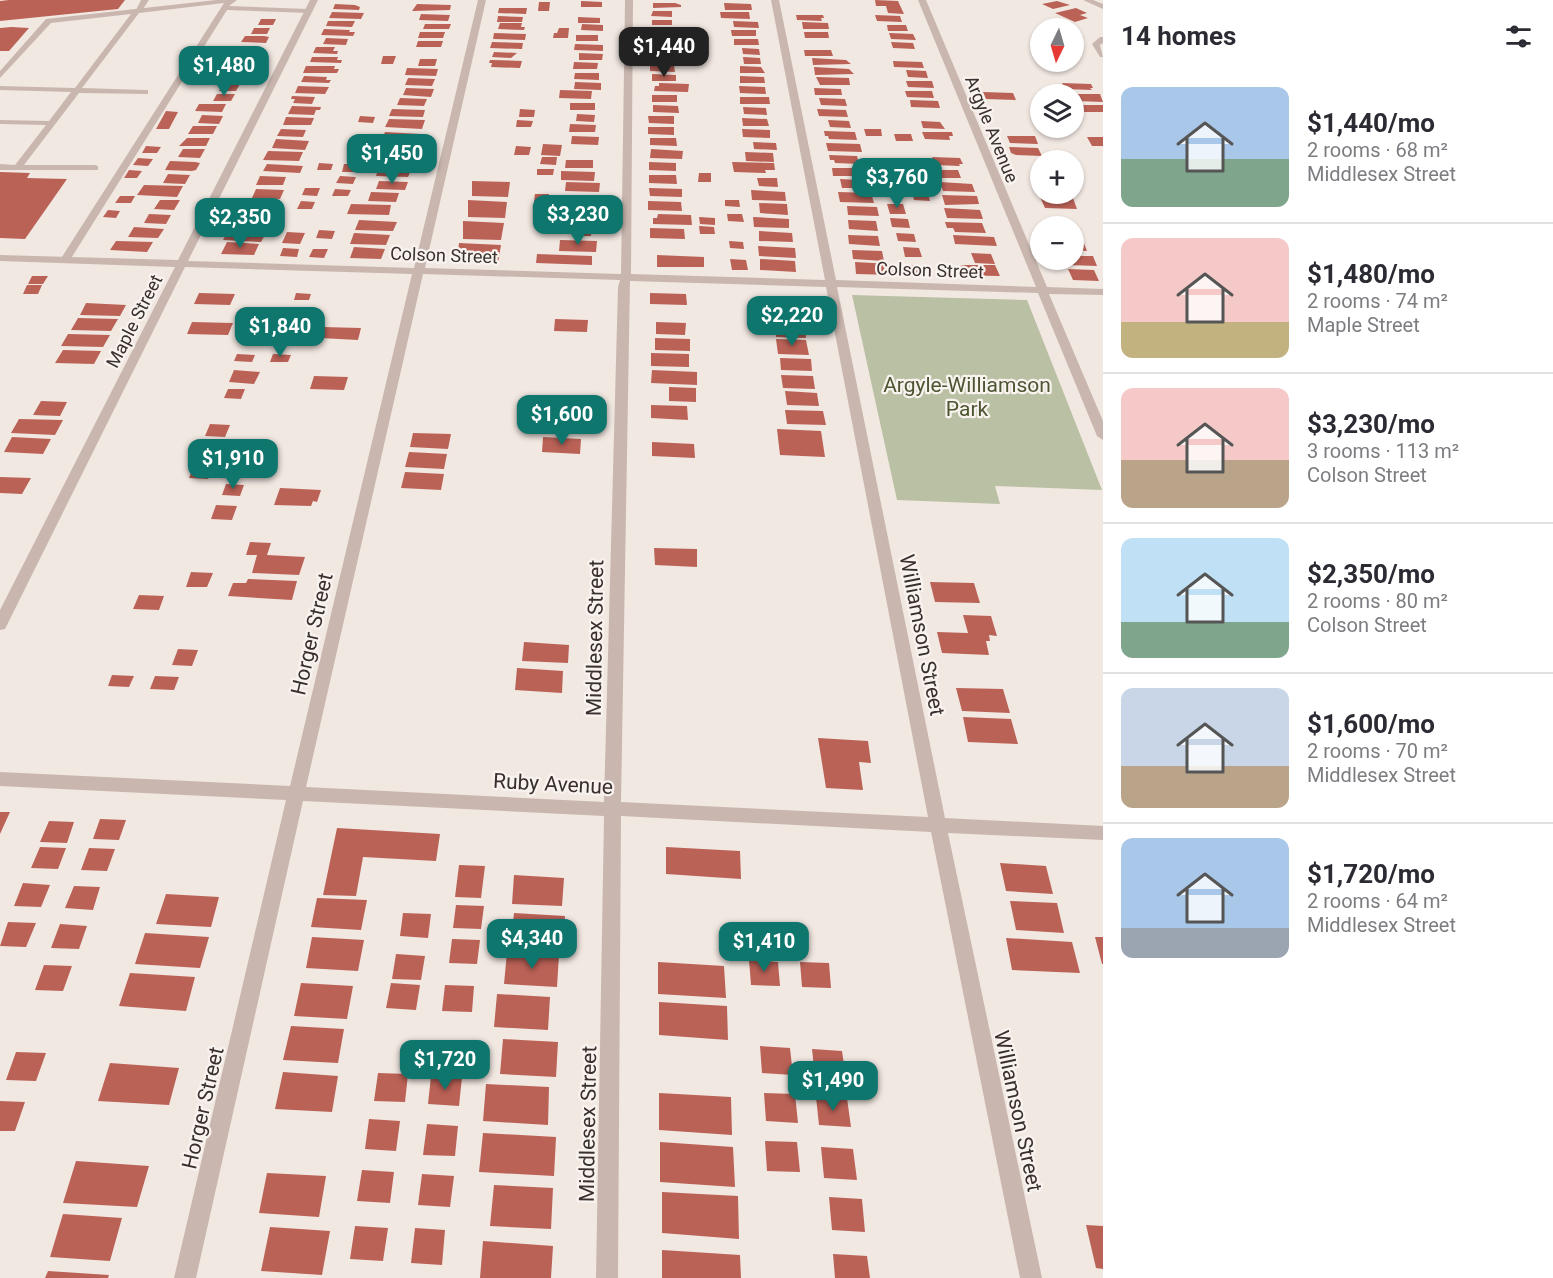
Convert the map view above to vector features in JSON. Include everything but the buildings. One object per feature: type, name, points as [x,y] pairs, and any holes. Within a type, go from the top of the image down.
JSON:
[{"type":"street","points":[[138,10],[146,0]]},
{"type":"street","name":"Horger Street","points":[[185,1278],[482,0]]},
{"type":"street","name":"Middlesex Street","points":[[608,1278],[613,810],[622,309],[626,277],[629,0]]},
{"type":"street","name":"Williamson Street","points":[[775,0],[938,826],[1031,1278]]},
{"type":"street","name":"Argyle Avenue","points":[[921,0],[1103,436]]},
{"type":"street","points":[[1087,0],[1103,7]]},
{"type":"street","name":"Maple Street","points":[[0,625],[312,5]]},
{"type":"street","points":[[1103,39],[1096,44],[1103,55]]},
{"type":"street","name":"Colson Street","points":[[0,258],[1103,292]]},
{"type":"street","name":"Ruby Avenue","points":[[0,779],[1103,834]]},
{"type":"lane","points":[[65,260],[226,5],[237,0]]},
{"type":"lane","points":[[0,76],[49,21],[138,10],[226,5],[312,5]]},
{"type":"lane","points":[[18,167],[138,10]]},
{"type":"lane","points":[[0,88],[145,92]]},
{"type":"lane","points":[[0,122],[51,123]]},
{"type":"lane","points":[[0,167],[95,168]]},
{"type":"green space","name":"Argyle-Williamson Park","points":[[852,295],[1027,300],[1102,490],[995,486],[1000,504],[897,500]]}]
